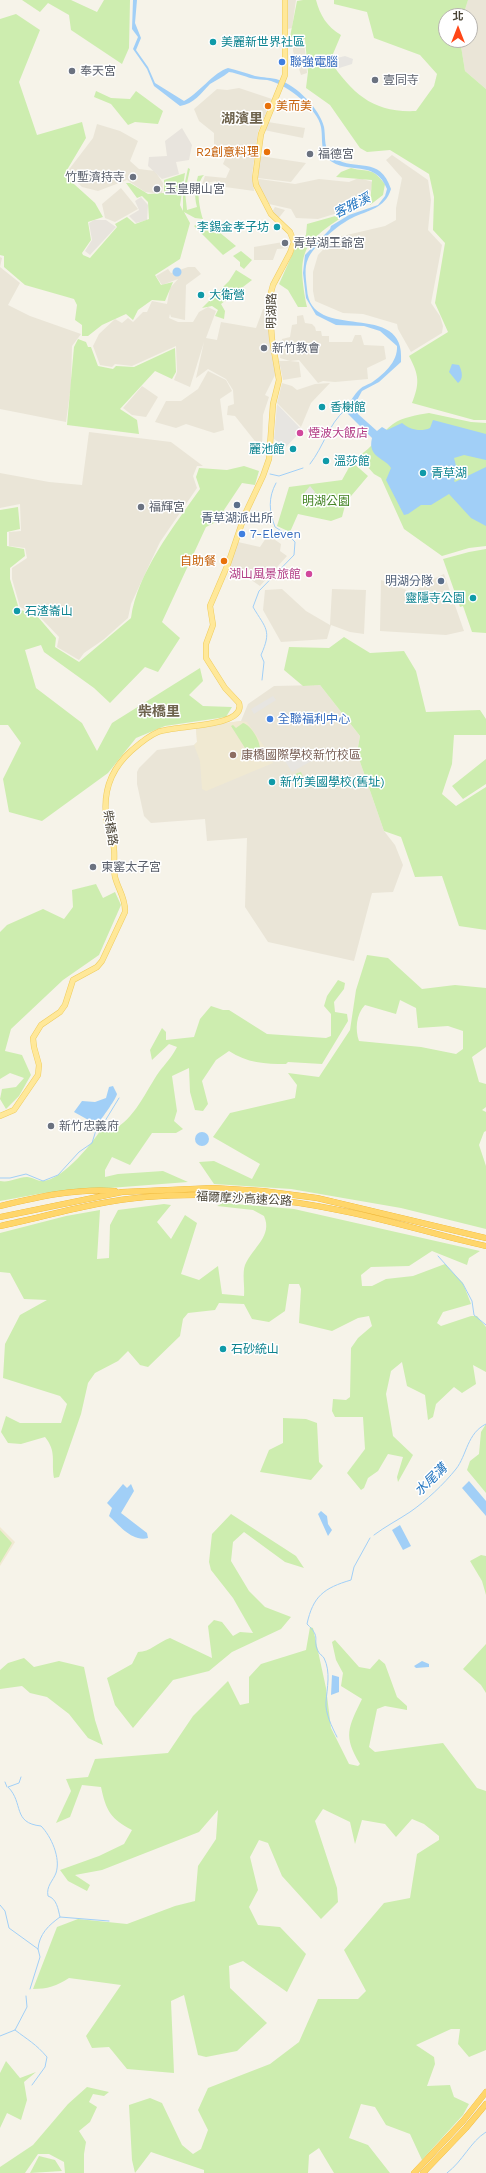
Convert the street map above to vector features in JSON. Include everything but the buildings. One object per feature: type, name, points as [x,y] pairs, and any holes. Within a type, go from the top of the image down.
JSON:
[{"type":"highway","name":"福爾摩沙高速公路","points":[[0,1217],[122,1192],[213,1188],[292,1194],[350,1205],[486,1238]]},
{"type":"highway","points":[[0,1206],[36,1197],[80,1191],[122,1192]]},
{"type":"highway","name":"福爾摩沙高速公路","points":[[0,1226],[116,1201],[146,1197],[227,1196],[261,1198],[334,1209],[486,1246]]},
{"type":"highway","points":[[414,2173],[463,2121],[486,2092]]},
{"type":"highway","points":[[423,2173],[466,2128],[486,2104]]},
{"type":"main road","name":"明湖路","points":[[228,564],[244,516],[263,476],[269,459],[273,404],[279,380],[272,339],[270,300],[272,285],[294,244],[292,235],[271,214],[256,185],[260,137],[285,75],[285,0]]},
{"type":"main road","name":"柴橋路","points":[[0,1116],[14,1110],[38,1075],[39,1065],[33,1038],[36,1031],[65,1005],[73,980],[93,969],[102,961],[124,912],[126,905],[115,876],[114,850],[106,817],[107,785],[111,776],[130,752],[158,732],[229,720],[239,714],[239,704],[218,677],[205,654],[213,624],[210,613],[212,598],[228,564]]},
{"type":"shaded area","points":[[288,0],[296,0],[292,28],[288,29]]},
{"type":"shaded area","points":[[468,0],[486,0],[486,89],[465,71],[461,48],[478,48],[478,8],[466,8]]},
{"type":"shaded area","points":[[293,38],[304,39],[307,73],[301,75],[293,51]]},
{"type":"shaded area","points":[[345,56],[353,59],[352,64],[336,69],[333,59]]},
{"type":"shaded area","points":[[239,88],[272,99],[258,132],[252,175],[254,191],[218,186],[216,181],[202,184],[205,176],[226,178],[230,169],[223,164],[231,145],[214,146],[214,133],[199,121],[194,109],[217,89],[227,90]]},
{"type":"shaded area","points":[[268,122],[305,128],[303,138],[264,130]]},
{"type":"shaded area","points":[[97,124],[120,131],[138,141],[130,161],[139,169],[155,171],[163,183],[162,194],[145,192],[127,180],[98,191],[82,187],[67,172],[93,138]]},
{"type":"shaded area","points":[[182,128],[192,145],[189,160],[176,162],[179,174],[162,179],[148,166],[149,157],[167,156],[165,141]]},
{"type":"shaded area","points":[[392,155],[428,180],[431,200],[428,230],[442,245],[431,303],[440,316],[443,326],[442,333],[411,352],[398,329],[397,324],[363,314],[343,313],[315,301],[313,291],[313,272],[318,255],[334,238],[385,226],[396,220],[396,208],[402,178],[386,160]]},
{"type":"shaded area","points":[[260,156],[306,163],[291,182],[258,178]]},
{"type":"shaded area","points":[[359,178],[373,182],[367,204],[318,219],[296,218],[291,209],[269,204],[259,185],[259,179],[295,184],[319,179],[349,182]]},
{"type":"shaded area","points":[[121,188],[138,209],[115,222],[105,218],[102,204]]},
{"type":"shaded area","points":[[141,197],[148,205],[147,220],[136,223],[129,216],[139,210],[135,201]]},
{"type":"shaded area","points":[[275,207],[285,210],[278,219],[272,212]]},
{"type":"shaded area","points":[[94,220],[106,220],[116,227],[90,255],[85,251],[92,240],[89,223]]},
{"type":"shaded area","points":[[283,242],[288,248],[277,249],[273,260],[254,260],[254,247]]},
{"type":"shaded area","points":[[0,267],[20,283],[8,305],[30,316],[81,334],[72,346],[71,385],[66,422],[0,409]]},
{"type":"shaded area","points":[[188,267],[195,267],[201,274],[186,285],[185,320],[171,317],[170,314],[169,318],[178,322],[193,322],[199,312],[208,307],[216,311],[206,338],[217,340],[221,322],[256,328],[263,309],[266,309],[276,373],[265,395],[269,397],[263,415],[262,450],[235,416],[227,415],[228,406],[234,404],[233,390],[226,379],[208,369],[196,378],[204,342],[190,387],[174,380],[177,372],[176,346],[132,366],[115,364],[112,367],[100,365],[93,346],[99,334],[115,319],[122,323],[128,318],[133,322],[143,312],[147,312],[152,301],[167,304],[170,288],[178,279],[162,285],[156,276],[168,269],[171,273]]},
{"type":"shaded area","points":[[303,315],[305,323],[312,324],[316,331],[321,331],[322,336],[329,336],[329,342],[352,342],[355,335],[361,335],[364,345],[384,346],[386,359],[367,368],[368,379],[335,382],[323,381],[318,383],[299,360],[290,361],[280,358],[282,339],[290,337],[292,325],[297,324],[297,316]]},
{"type":"shaded area","points":[[279,361],[299,362],[301,377],[283,380]]},
{"type":"shaded area","points":[[208,371],[226,380],[232,391],[220,399],[224,430],[214,433],[186,424],[176,428],[155,422],[166,401],[181,401],[198,389]]},
{"type":"shaded area","points":[[282,383],[292,386],[297,390],[315,384],[330,383],[311,403],[301,427],[277,403]]},
{"type":"shaded area","points":[[142,386],[158,397],[146,417],[132,415],[123,408]]},
{"type":"shaded area","points":[[277,404],[302,430],[286,447],[274,439]]},
{"type":"shaded area","points":[[89,432],[171,442],[203,466],[197,466],[193,476],[197,488],[160,542],[131,604],[128,618],[103,640],[84,653],[79,660],[57,647],[59,637],[38,615],[20,607],[12,579],[12,568],[27,558],[25,548],[9,546],[9,532],[21,531],[20,504],[0,508],[0,473],[49,482],[82,485]]},
{"type":"shaded area","points":[[310,486],[315,492],[307,502],[301,497]]},
{"type":"shaded area","points":[[268,535],[281,544],[280,551],[287,556],[260,586],[228,564],[238,542],[260,547]]},
{"type":"shaded area","points":[[444,574],[464,631],[446,635],[380,631],[381,580],[414,593],[425,583]]},
{"type":"shaded area","points":[[282,589],[306,611],[330,625],[332,589],[366,590],[364,634],[350,632],[331,625],[327,639],[281,642],[263,610],[265,590]]},
{"type":"shaded area","points":[[320,685],[360,736],[357,753],[384,831],[395,845],[403,865],[393,892],[372,893],[354,961],[268,942],[245,907],[247,838],[207,841],[205,819],[151,823],[144,816],[137,784],[137,772],[139,768],[157,750],[194,745],[197,742],[196,727],[241,721],[248,704],[274,686]]},
{"type":"shaded area","points":[[273,696],[276,700],[254,714],[251,709]]},
{"type":"shaded area","name":"康橋國際學校新竹校區","points":[[241,721],[247,722],[266,749],[273,763],[206,791],[202,789],[200,761],[194,745],[197,742],[196,727]]},
{"type":"shaded area","points":[[304,746],[313,760],[292,772],[283,758]]},
{"type":"shaded area","points":[[0,1527],[15,1542],[0,1566]]},
{"type":"green space","points":[[22,0],[71,0],[97,12],[104,0],[130,0],[129,48],[122,64],[71,30],[69,15],[48,3],[40,12]]},
{"type":"green space","points":[[316,0],[325,20],[336,32],[341,35],[330,61],[356,92],[376,105],[388,109],[416,111],[434,86],[437,74],[420,55],[374,38],[367,12],[334,4],[334,0],[468,0],[466,8],[438,8],[438,48],[461,48],[465,71],[486,89],[486,420],[474,420],[412,403],[416,390],[417,379],[415,369],[409,356],[448,332],[435,303],[445,243],[433,230],[434,197],[429,174],[390,150],[367,152],[360,148],[330,105],[306,88],[308,72],[305,39],[290,37],[297,1]]},
{"type":"green space","points":[[16,14],[40,30],[19,82],[37,135],[82,122],[86,138],[64,175],[95,203],[103,217],[88,222],[91,240],[82,253],[83,255],[90,258],[117,227],[115,224],[127,217],[135,224],[149,219],[148,202],[142,196],[137,198],[126,183],[130,183],[148,194],[164,193],[164,180],[185,173],[180,205],[183,211],[183,192],[188,168],[190,169],[185,192],[187,210],[197,207],[195,195],[197,180],[198,176],[204,175],[199,184],[199,202],[203,219],[195,218],[184,212],[190,223],[180,259],[155,275],[161,285],[173,282],[165,301],[152,300],[138,310],[133,320],[126,314],[102,325],[88,336],[82,336],[82,325],[75,320],[77,305],[74,299],[25,285],[4,267],[4,256],[0,255],[0,19]]},
{"type":"green space","points":[[96,91],[111,98],[130,99],[136,91],[163,111],[158,124],[135,122],[128,125],[111,104],[94,97]]},
{"type":"green space","points":[[351,168],[373,172],[385,184],[383,195],[370,205],[372,180],[336,177],[341,172]]},
{"type":"green space","points":[[346,213],[346,215],[319,234],[311,243],[306,252],[303,262],[302,275],[307,307],[298,307],[288,290],[279,284],[297,244],[306,235],[307,224]]},
{"type":"green space","points":[[200,222],[207,222],[236,246],[223,255],[194,226]]},
{"type":"green space","points":[[241,251],[252,260],[244,269],[240,266],[240,262],[233,256]]},
{"type":"green space","points":[[236,270],[252,280],[221,304],[225,311],[224,319],[215,316],[218,310],[212,306],[202,308],[229,281]]},
{"type":"green space","points":[[78,339],[86,342],[88,347],[91,347],[98,366],[113,369],[116,366],[134,367],[175,348],[176,372],[172,379],[155,371],[120,409],[137,420],[139,434],[67,425],[74,347]]},
{"type":"green space","points":[[429,413],[471,422],[486,423],[486,546],[469,548],[442,556],[404,529],[381,478],[374,474],[358,456],[368,449],[393,424],[410,417]]},
{"type":"green space","name":"明湖公園","points":[[352,462],[368,476],[346,502],[342,517],[331,521],[298,514],[290,532],[277,526],[289,487],[342,480]]},
{"type":"green space","points":[[244,466],[259,471],[255,485],[242,483],[216,522],[206,527],[162,622],[180,638],[158,672],[145,667],[110,703],[94,688],[44,652],[41,645],[25,650],[36,688],[82,723],[97,751],[112,723],[200,668],[203,681],[189,695],[203,706],[232,707],[226,717],[165,726],[136,738],[108,773],[42,821],[9,812],[3,779],[21,743],[8,725],[0,725],[0,510],[18,507],[20,529],[7,532],[7,546],[24,549],[25,556],[10,568],[10,579],[19,609],[38,617],[56,638],[55,647],[79,662],[131,618],[141,584],[158,550],[200,489],[196,477],[199,468],[227,470]]},
{"type":"green space","name":"靈隱寺公園","points":[[486,549],[486,633],[472,632],[463,606],[460,607],[443,559]]},
{"type":"green space","points":[[344,637],[370,653],[404,651],[416,671],[426,712],[480,710],[486,719],[486,735],[454,735],[452,764],[442,794],[456,806],[486,787],[486,930],[459,926],[442,876],[415,877],[401,837],[384,831],[357,753],[360,736],[320,685],[303,686],[284,670],[289,647],[329,648]]},
{"type":"green space","points":[[243,723],[252,730],[260,747],[260,750],[254,754],[255,757],[252,759],[231,726],[233,725],[236,728]]},
{"type":"green space","points":[[486,759],[486,784],[463,799],[452,786]]},
{"type":"green space","points":[[301,772],[306,784],[299,786],[295,774]]},
{"type":"green space","points":[[96,884],[103,898],[115,892],[121,905],[99,955],[63,980],[11,1029],[5,1051],[22,1055],[31,1075],[19,1096],[6,1109],[0,1099],[2,1089],[16,1087],[24,1078],[10,1073],[0,1079],[0,932],[7,925],[43,909],[64,919],[73,907],[72,890]]},
{"type":"green space","points":[[367,955],[388,958],[422,989],[455,985],[486,988],[486,1047],[472,1057],[479,1082],[486,1084],[486,1107],[482,1110],[486,1112],[486,1131],[484,1132],[479,1145],[486,1166],[486,1229],[401,1208],[291,1189],[214,1184],[199,1162],[214,1161],[252,1179],[260,1164],[213,1137],[230,1113],[295,1098],[297,1085],[288,1073],[319,1077],[350,1030],[356,990]],"holes":[[[400,1000],[416,1008],[418,1028],[448,1026],[463,1031],[463,1049],[456,1054],[421,1047],[359,1041],[357,1022],[358,1017],[365,1005],[396,1014]]]},
{"type":"green space","points":[[338,980],[345,983],[344,989],[334,1002],[335,1012],[347,1014],[348,1021],[322,1064],[288,1062],[286,1064],[263,1063],[243,1058],[229,1051],[216,1060],[202,1081],[208,1104],[203,1111],[195,1110],[190,1092],[189,1068],[172,1076],[177,1111],[174,1121],[183,1129],[176,1133],[152,1133],[130,1165],[112,1157],[105,1170],[105,1177],[118,1174],[163,1171],[188,1182],[44,1193],[0,1201],[0,1181],[27,1177],[40,1181],[50,1179],[69,1167],[78,1158],[106,1122],[113,1129],[127,1120],[177,1047],[169,1044],[152,1060],[150,1050],[162,1028],[166,1032],[166,1040],[194,1037],[200,1019],[211,1006],[223,1010],[229,1010],[267,1034],[326,1038],[331,1036],[331,1014],[324,1006],[327,996]]},
{"type":"green space","points":[[223,1203],[294,1209],[480,1251],[469,1258],[467,1265],[432,1251],[409,1266],[371,1267],[361,1275],[362,1286],[372,1286],[386,1279],[413,1276],[445,1264],[463,1283],[471,1304],[443,1312],[437,1323],[441,1326],[471,1316],[477,1316],[486,1327],[486,1372],[473,1365],[476,1384],[462,1393],[454,1387],[436,1404],[433,1417],[428,1420],[425,1395],[407,1386],[402,1362],[391,1371],[386,1394],[393,1436],[413,1455],[398,1482],[397,1477],[403,1457],[388,1454],[378,1471],[368,1478],[364,1488],[361,1490],[347,1473],[365,1449],[363,1417],[335,1417],[332,1411],[333,1399],[346,1400],[350,1397],[351,1348],[358,1338],[372,1326],[369,1316],[358,1318],[332,1331],[299,1323],[301,1289],[299,1284],[289,1284],[285,1311],[269,1322],[252,1319],[244,1304],[219,1303],[215,1310],[188,1313],[183,1319],[180,1336],[148,1367],[140,1365],[128,1351],[118,1361],[95,1373],[88,1383],[81,1414],[59,1477],[54,1478],[51,1447],[45,1437],[21,1444],[8,1443],[1,1432],[6,1416],[20,1423],[61,1423],[67,1404],[60,1396],[3,1378],[5,1344],[20,1315],[47,1300],[24,1299],[10,1273],[0,1272],[0,1233],[66,1216],[100,1210],[97,1259],[109,1258],[110,1225],[118,1210],[164,1204],[171,1205],[157,1222],[171,1239],[185,1215],[197,1223],[181,1274],[199,1280],[218,1266],[222,1294],[244,1296],[245,1265],[264,1236],[266,1223],[264,1216],[253,1210],[217,1206]]},
{"type":"green space","points":[[283,1418],[306,1419],[317,1423],[319,1462],[323,1466],[311,1480],[260,1472],[269,1450],[283,1443]]},
{"type":"green space","points":[[486,1424],[486,1493],[467,1470],[470,1461],[479,1454],[481,1432]]},
{"type":"green space","points":[[231,1514],[296,1556],[304,1568],[285,1562],[244,1532],[233,1542],[231,1561],[249,1591],[265,1607],[291,1617],[281,1629],[232,1652],[209,1671],[173,1680],[133,1728],[115,1705],[107,1678],[132,1664],[138,1652],[150,1649],[170,1638],[212,1658],[208,1626],[214,1620],[222,1622],[233,1636],[240,1632],[253,1633],[233,1598],[211,1570],[209,1562],[212,1534]]},
{"type":"green space","points":[[0,1530],[12,1543],[0,1563]]},
{"type":"green space","points":[[481,1555],[486,1556],[486,1595],[482,1581],[470,1561]]},
{"type":"green space","points":[[310,1627],[313,1628],[326,1688],[331,1728],[349,1764],[358,1766],[360,1764],[351,1746],[349,1732],[353,1717],[362,1699],[341,1686],[343,1673],[336,1660],[332,1642],[335,1640],[359,1667],[370,1669],[379,1659],[385,1664],[397,1697],[407,1706],[407,1710],[385,1706],[377,1709],[369,1747],[375,1752],[443,1743],[477,1788],[486,1791],[486,2050],[469,2057],[458,2044],[460,2029],[451,2029],[416,2045],[434,2057],[435,2064],[427,2086],[450,2085],[454,2097],[469,2104],[463,2115],[422,2160],[410,2134],[386,2125],[375,2107],[361,2104],[349,2138],[368,2145],[390,2173],[334,2173],[319,2148],[309,2155],[308,2173],[204,2173],[204,2170],[151,2152],[135,2173],[132,2160],[129,2105],[150,2098],[162,2103],[182,2145],[193,2154],[201,2149],[208,2130],[198,2110],[208,2088],[270,2064],[299,2042],[318,1999],[358,1999],[366,1991],[344,1950],[384,1903],[410,1898],[417,1854],[439,1840],[439,1836],[424,1824],[412,1819],[396,1837],[385,1824],[362,1820],[355,1844],[350,1822],[323,1809],[315,1821],[337,1888],[338,1902],[321,1919],[282,1876],[268,1843],[259,1840],[250,1857],[258,1890],[249,1907],[258,1925],[280,1927],[306,1954],[287,1992],[243,1961],[229,1966],[230,1988],[267,2023],[237,2051],[206,2057],[198,2055],[184,1995],[171,2001],[174,2073],[127,2069],[109,2047],[92,2048],[86,2036],[121,1985],[69,1978],[52,1986],[33,1989],[57,1927],[78,1919],[127,1924],[175,1906],[195,1901],[198,1866],[216,1839],[218,1810],[199,1832],[102,1870],[75,1875],[90,1885],[87,1891],[68,1881],[60,1870],[99,1856],[124,1844],[132,1830],[119,1822],[110,1813],[101,1787],[82,1785],[70,1817],[56,1823],[71,1791],[66,1779],[88,1777],[95,1759],[168,1753],[193,1716],[228,1681],[240,1705],[249,1703],[249,1677],[261,1664],[306,1650]]},
{"type":"green space","points":[[486,1644],[486,1693],[481,1685],[463,1669]]},
{"type":"green space","points":[[24,1658],[34,1667],[59,1661],[84,1667],[95,1720],[103,1745],[88,1738],[69,1714],[47,1697],[30,1693],[22,1686],[0,1689],[0,1670],[8,1663]]},
{"type":"green space","points":[[6,2061],[20,2078],[36,2072],[24,2082],[27,2100],[21,2120],[7,2113],[0,2128],[0,2073]]},
{"type":"green space","points":[[87,2087],[109,2092],[104,2096],[93,2094],[89,2102],[97,2107],[90,2122],[79,2131],[86,2142],[84,2154],[84,2173],[65,2173],[64,2162],[49,2154],[38,2154],[25,2173],[0,2173],[0,2167],[33,2145],[68,2104]]},
{"type":"green space","points":[[39,2156],[55,2160],[62,2171],[30,2173]]},
{"type":"water","name":"青草湖","points":[[133,0],[137,0],[135,23],[141,38],[136,50],[148,67],[155,83],[184,101],[217,74],[228,68],[255,76],[276,79],[286,83],[300,92],[318,113],[324,127],[326,144],[330,155],[342,162],[374,168],[381,172],[386,178],[391,189],[385,201],[375,208],[340,225],[315,248],[308,259],[306,266],[307,289],[312,306],[324,315],[340,320],[375,325],[389,331],[399,342],[401,362],[379,382],[362,391],[355,404],[358,414],[377,431],[382,427],[387,430],[402,423],[412,429],[427,429],[430,428],[433,420],[486,434],[486,460],[464,455],[454,458],[458,473],[454,481],[455,482],[486,467],[486,526],[471,518],[449,494],[431,505],[421,505],[404,515],[386,480],[391,468],[374,454],[371,445],[372,438],[345,411],[344,408],[360,389],[376,380],[389,368],[397,352],[397,346],[380,331],[364,326],[336,325],[316,315],[306,298],[303,273],[305,255],[330,229],[331,226],[349,215],[378,205],[385,196],[387,189],[382,180],[376,174],[368,170],[336,164],[328,159],[325,156],[323,148],[319,120],[314,113],[294,93],[271,81],[229,72],[210,84],[193,101],[180,106],[154,86],[147,69],[133,49],[138,37],[132,29]]},
{"type":"water","points":[[177,267],[182,272],[177,277],[172,272]]},
{"type":"water","points":[[452,364],[459,365],[461,370],[462,377],[458,383],[449,372]]},
{"type":"water","points":[[113,1086],[117,1094],[100,1121],[92,1122],[74,1112],[82,1101],[95,1102],[106,1098],[109,1087]]},
{"type":"water","points":[[199,1132],[205,1132],[209,1136],[209,1142],[205,1146],[199,1146],[195,1142],[195,1136]]},
{"type":"water","points":[[469,1481],[486,1501],[486,1516],[462,1488]]},
{"type":"water","points":[[123,1484],[127,1488],[131,1484],[134,1491],[121,1513],[147,1533],[148,1538],[137,1538],[127,1532],[109,1516],[112,1508],[107,1503]]},
{"type":"water","points":[[321,1511],[327,1516],[328,1524],[332,1530],[328,1536],[318,1514]]},
{"type":"water","points":[[400,1525],[411,1546],[403,1550],[392,1530]]},
{"type":"water","points":[[422,1661],[429,1664],[429,1667],[416,1668],[414,1666]]},
{"type":"water","points":[[332,1675],[339,1677],[339,1692],[331,1695]]},
{"type":"waterway","points":[[310,464],[334,422],[345,410]]},
{"type":"waterway","points":[[270,474],[279,476],[303,468]]},
{"type":"waterway","points":[[262,680],[264,662],[261,655],[267,635],[264,625],[253,607],[259,591],[294,555],[295,542],[288,535],[275,527],[273,521],[270,505],[273,489],[276,483]]},
{"type":"waterway","points":[[0,1178],[10,1178],[26,1174],[43,1181],[58,1175],[79,1152],[92,1143],[97,1127],[105,1121],[119,1098]]},
{"type":"waterway","points":[[438,1256],[463,1284],[472,1301],[474,1315],[486,1325]]},
{"type":"waterway","name":"水尾溝","points":[[374,1535],[416,1508],[428,1498],[456,1469],[471,1439],[475,1433],[486,1424]]},
{"type":"waterway","name":"水尾溝","points":[[337,1737],[329,1720],[326,1706],[328,1686],[326,1663],[316,1647],[314,1632],[307,1624],[313,1606],[321,1594],[334,1586],[351,1580],[354,1567],[370,1538]]},
{"type":"waterway","points":[[21,1777],[19,1783],[8,1787],[16,1799],[22,1817],[32,1824],[41,1826],[48,1835],[54,1848],[57,1867],[56,1873],[49,1886],[48,1896],[51,1897],[57,1905],[60,1917]]},
{"type":"waterway","points":[[5,1782],[7,1787]]},
{"type":"waterway","points":[[0,1905],[5,1911],[9,1928],[38,1949],[40,1957],[30,1989]]},
{"type":"waterway","points":[[38,1949],[42,1934],[60,1917],[109,1921]]},
{"type":"waterway","points":[[0,2036],[15,2030],[27,2007],[26,1996]]},
{"type":"waterway","points":[[15,2030],[35,2045],[47,2057],[45,2067],[32,2085]]},
{"type":"waterway","points":[[447,2173],[458,2163],[475,2141],[486,2132]]},
{"type":"place","name":"美麗新世界社區","points":[[213,42]]},
{"type":"place","name":"聯強電腦","points":[[282,62]]},
{"type":"place","name":"奉天宮","points":[[72,71]]},
{"type":"place","name":"壹同寺","points":[[375,80]]},
{"type":"place","name":"美而美","points":[[268,106]]},
{"type":"place","name":"R2創意料理","points":[[267,152]]},
{"type":"place","name":"福德宮","points":[[310,154]]},
{"type":"place","name":"竹塹濟持寺","points":[[133,177]]},
{"type":"place","name":"玉皇開山宮","points":[[157,189]]},
{"type":"place","name":"李錫金孝子坊","points":[[277,227]]},
{"type":"place","name":"青草湖王爺宮","points":[[285,243]]},
{"type":"place","name":"大衛營","points":[[201,295]]},
{"type":"place","name":"新竹教會","points":[[264,348]]},
{"type":"place","name":"香榭館","points":[[322,407]]},
{"type":"place","name":"煙波大飯店","points":[[300,433]]},
{"type":"place","name":"麗池館","points":[[293,449]]},
{"type":"place","name":"溫莎館","points":[[326,461]]},
{"type":"place","name":"青草湖","points":[[423,473]]},
{"type":"place","name":"青草湖派出所","points":[[237,505]]},
{"type":"place","name":"福輝宮","points":[[141,507]]},
{"type":"place","name":"7-Eleven","points":[[242,534]]},
{"type":"place","name":"自助餐","points":[[224,561]]},
{"type":"place","name":"湖山風景旅館","points":[[309,574]]},
{"type":"place","name":"明湖分隊","points":[[441,581]]},
{"type":"place","name":"靈隱寺公園","points":[[473,598]]},
{"type":"place","name":"石渣崙山","points":[[17,611]]},
{"type":"place","name":"全聯福利中心","points":[[270,719]]},
{"type":"place","name":"康橋國際學校新竹校區","points":[[233,755]]},
{"type":"place","name":"新竹美國學校(舊址)","points":[[272,782]]},
{"type":"place","name":"東窰太子宮","points":[[93,867]]},
{"type":"place","name":"新竹忠義府","points":[[51,1126]]},
{"type":"place","name":"石砂統山","points":[[223,1349]]},
{"type":"district","name":"湖濱里","points":[[242,119]]},
{"type":"district","name":"柴橋里","points":[[159,712]]},
{"type":"water label","name":"客雅溪","points":[[352,206]]}]
